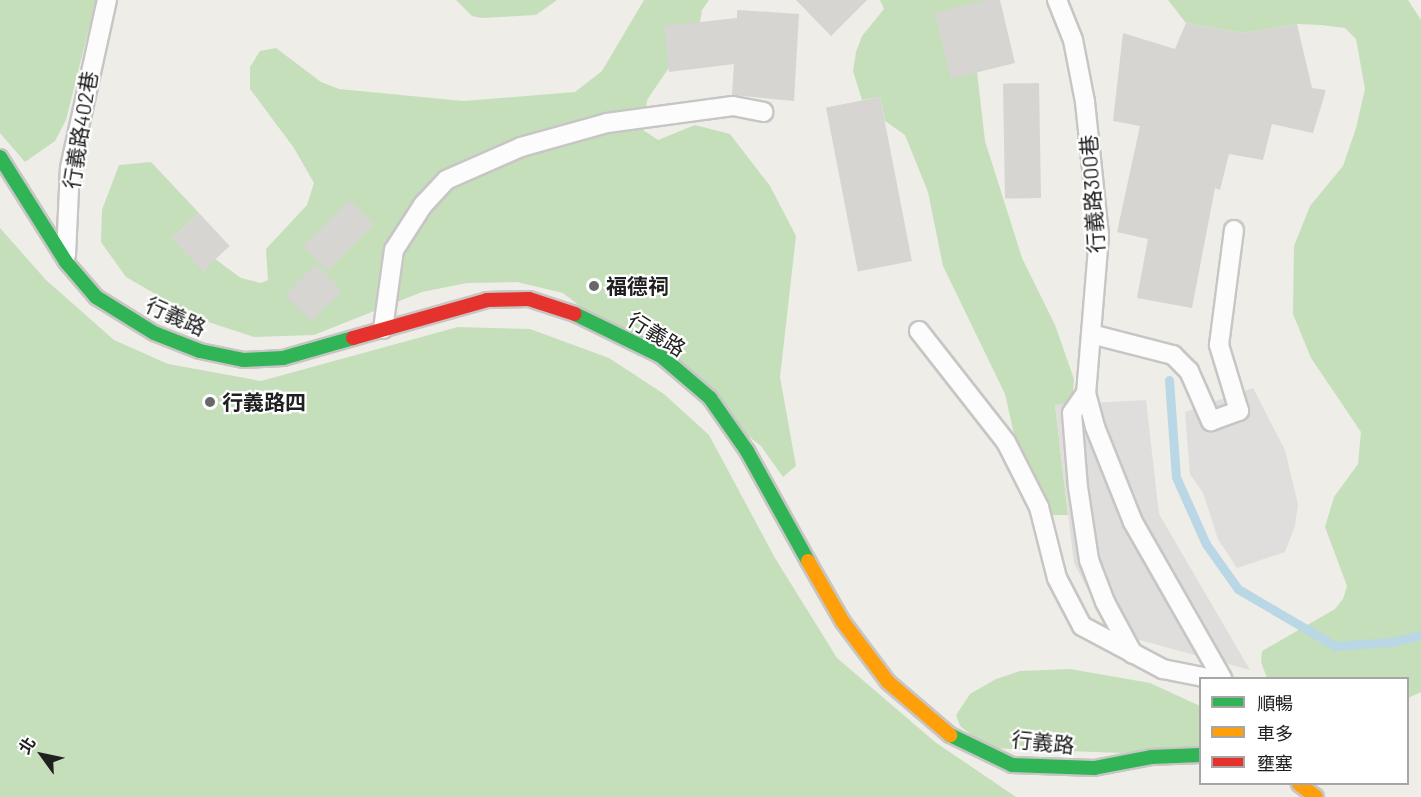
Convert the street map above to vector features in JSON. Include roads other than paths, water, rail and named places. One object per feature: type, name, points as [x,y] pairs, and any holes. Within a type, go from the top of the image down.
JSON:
[{"type":"street","name":"行義路","points":[[0,157],[66,262],[96,297],[154,333],[200,351],[244,360],[284,358],[487,300],[529,299],[612,331],[661,356],[710,398],[747,451],[843,622],[888,682],[957,741],[1012,765],[1094,768],[1151,757],[1199,755]]},
{"type":"street","points":[[1301,785],[1316,797]]},
{"type":"lane","name":"行義路402巷","points":[[66,262],[70,168],[107,0]]},
{"type":"lane","name":"行義路300巷","points":[[1057,0],[1073,40],[1085,102],[1099,236],[1086,393],[1095,427],[1133,522],[1221,677]]},
{"type":"lane","points":[[383,329],[394,250],[423,205],[446,180],[521,147],[607,123],[733,106],[763,112]]},
{"type":"lane","points":[[1091,334],[1173,355],[1189,371],[1211,421],[1239,411],[1219,345],[1234,230]]},
{"type":"lane","points":[[919,331],[1006,442],[1039,507],[1057,578],[1082,626],[1134,656],[1163,669],[1203,677]]},
{"type":"lane","name":"行義路300巷","points":[[1086,393],[1072,413],[1078,487],[1089,560],[1105,602],[1134,656]]},
{"type":"waterway","points":[[1169,380],[1176,477],[1206,544],[1238,589],[1335,646],[1392,642],[1421,635]]},
{"type":"place","name":"福德祠","points":[[594,286]]},
{"type":"place","name":"行義路四","points":[[210,402]]}]
